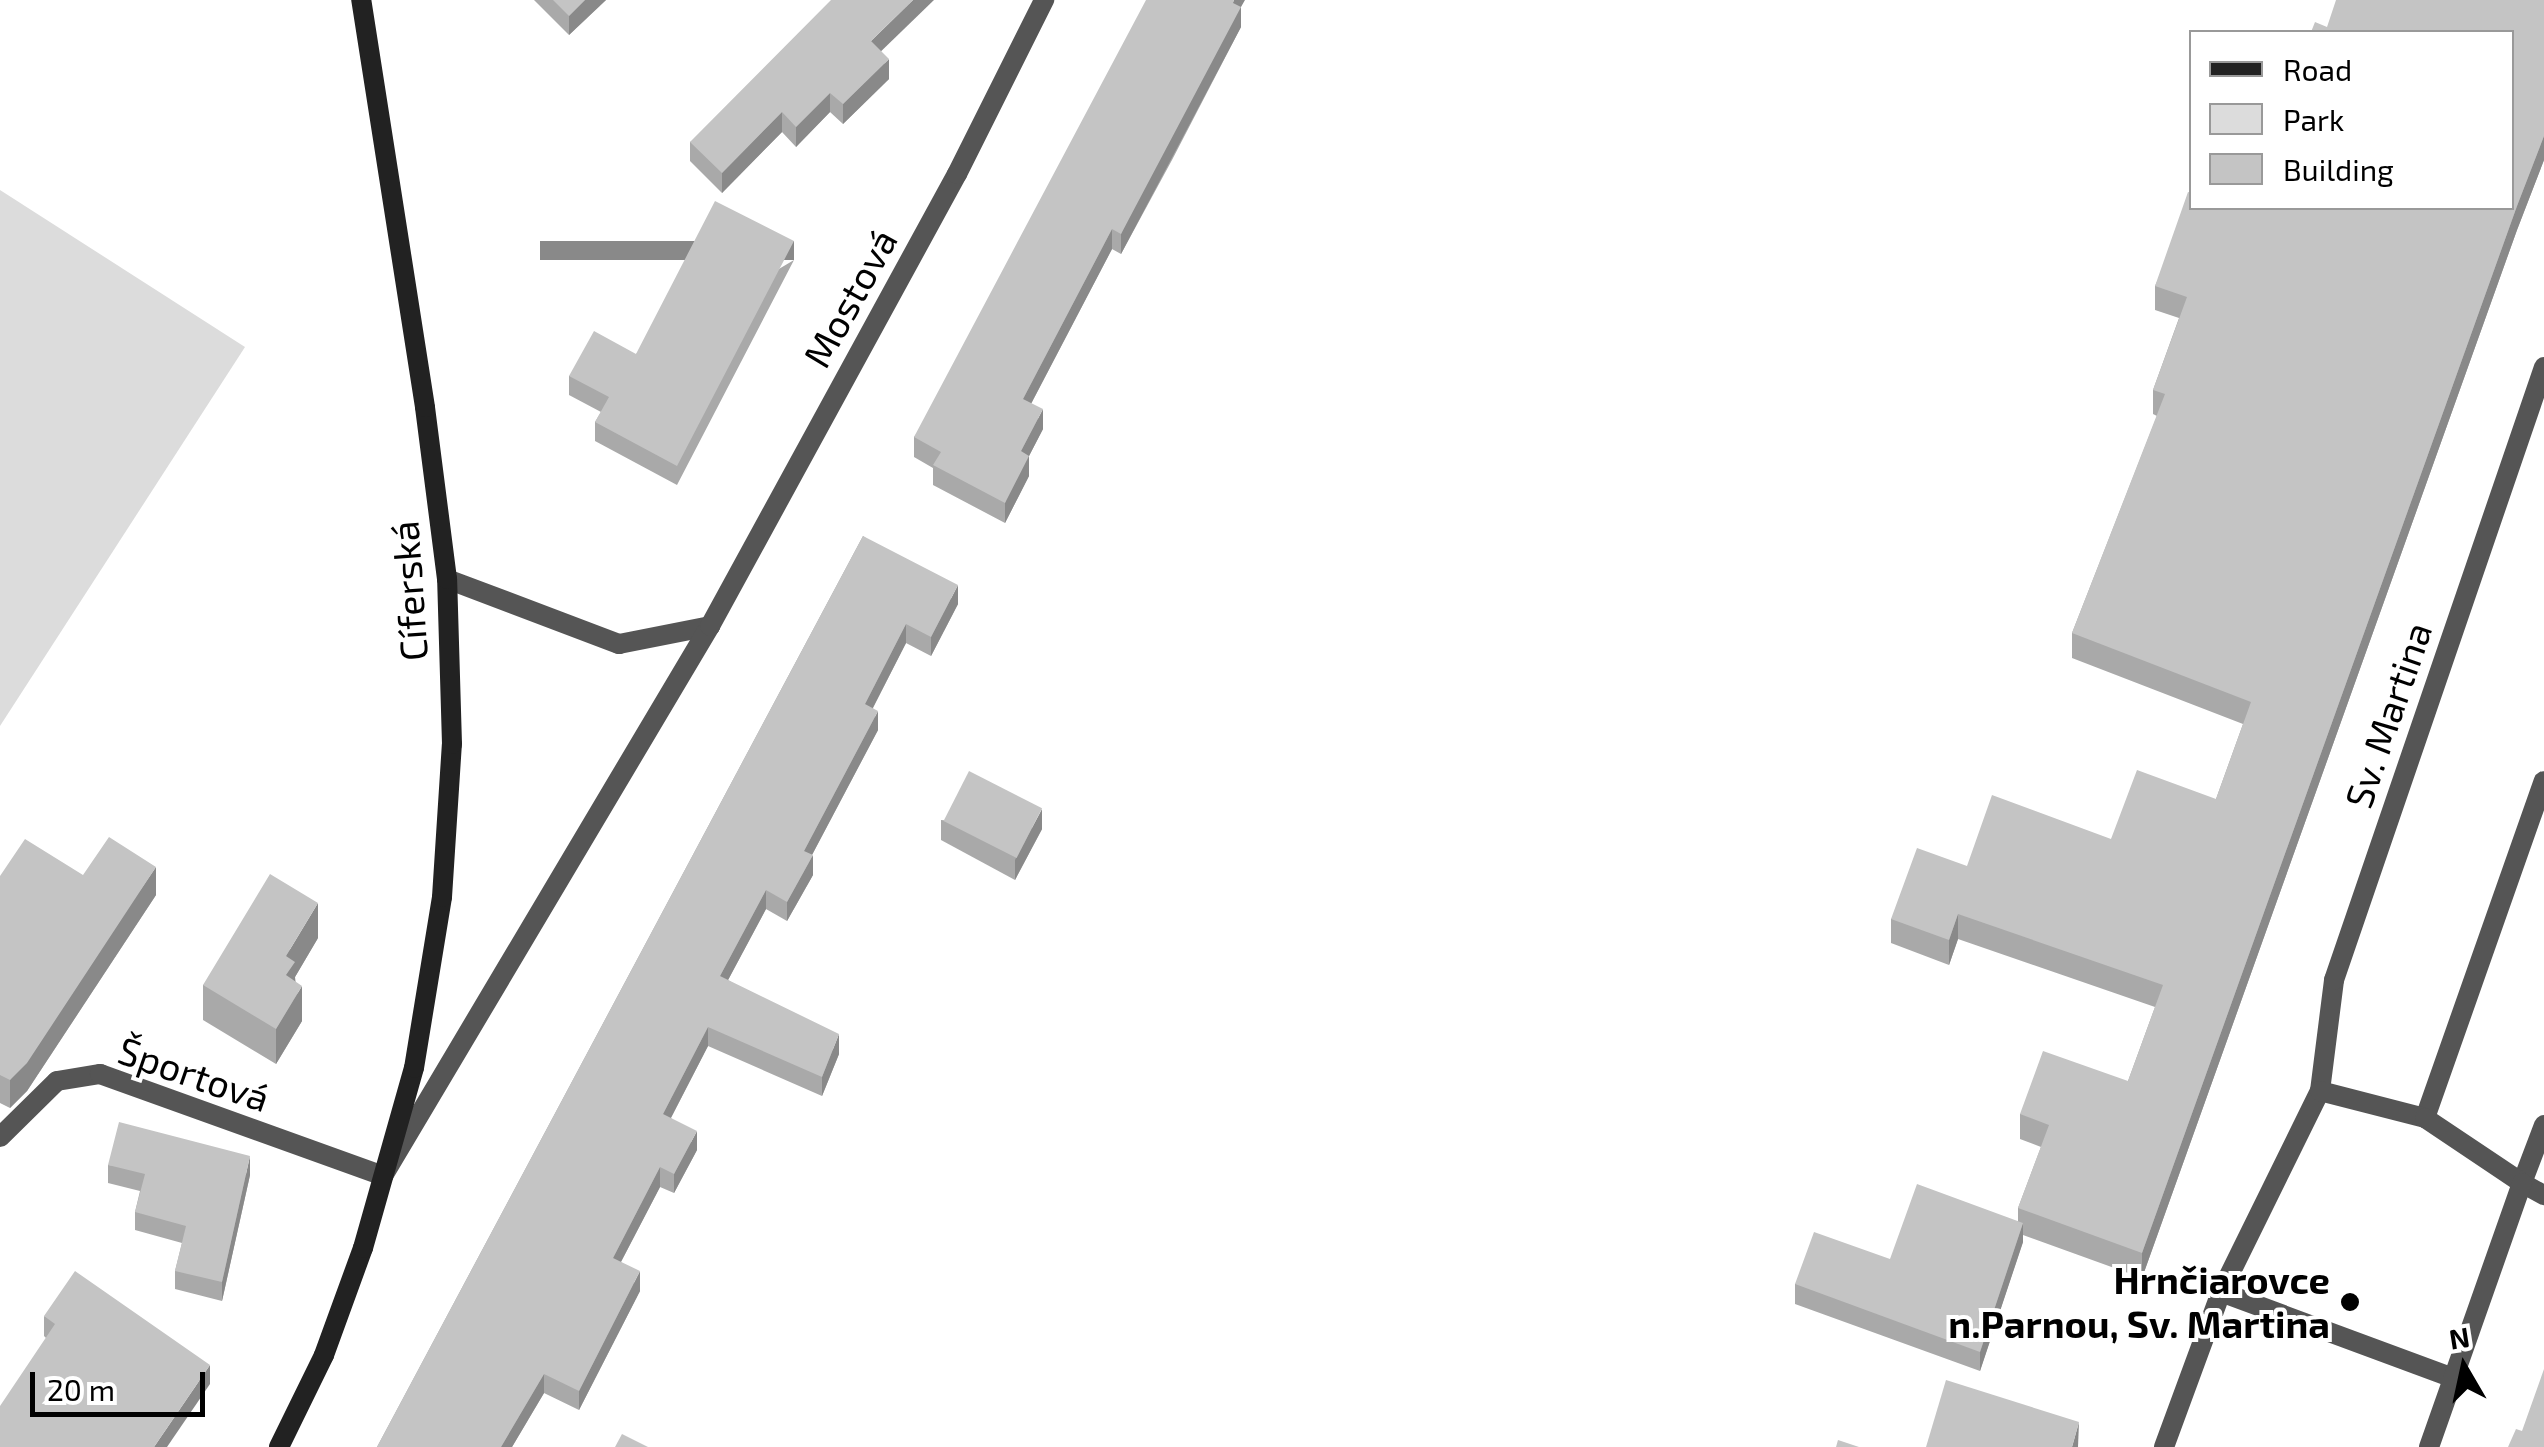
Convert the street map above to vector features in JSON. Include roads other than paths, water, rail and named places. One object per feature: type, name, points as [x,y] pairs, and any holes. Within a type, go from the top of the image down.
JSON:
[{"type":"street","name":"Cíferská","points":[[279,1447],[324,1356],[363,1248],[414,1068],[442,896],[452,744],[447,579],[426,406],[361,0]]},
{"type":"street","name":"Mostová","points":[[710,626],[957,174],[1044,0]]},
{"type":"street","name":"Sv. Martina","points":[[2164,1447],[2220,1292],[2320,1091],[2334,980],[2544,367]]},
{"type":"street","points":[[447,579],[619,644],[710,626]]},
{"type":"street","name":"Cíferská","points":[[383,1176],[710,626]]},
{"type":"street","points":[[2424,1118],[2544,781]]},
{"type":"street","name":"Športová","points":[[0,1137],[57,1081],[100,1074],[383,1176]]},
{"type":"street","points":[[2320,1091],[2424,1118],[2544,1195]]},
{"type":"street","points":[[2429,1447],[2544,1125]]},
{"type":"street","points":[[2220,1292],[2454,1378]]},
{"type":"place","name":"Hrnčiarovce n.Parnou, Sv. Martina","points":[[2350,1302]]}]
